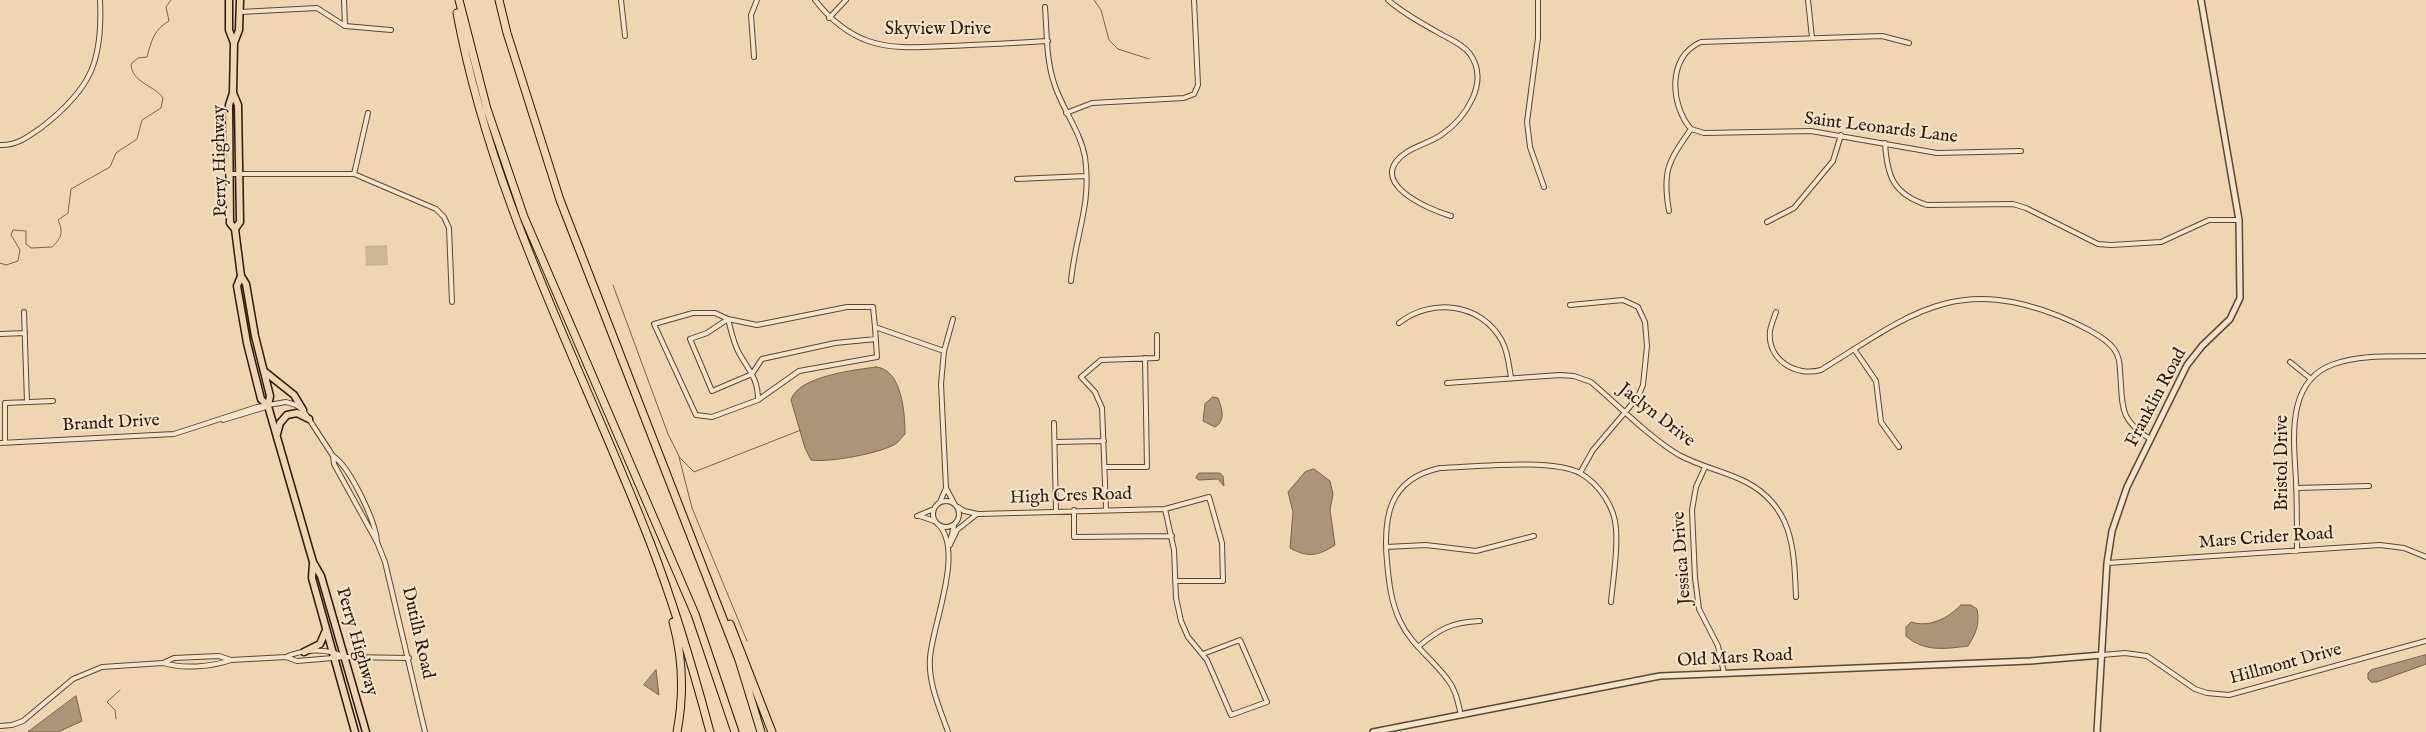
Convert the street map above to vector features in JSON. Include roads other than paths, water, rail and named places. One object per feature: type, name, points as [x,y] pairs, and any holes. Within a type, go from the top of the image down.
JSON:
[{"type":"highway","points":[[455,0],[464,50],[498,170],[556,320],[650,542],[685,641],[710,732]]},
{"type":"highway","points":[[459,0],[486,109],[518,200],[536,246],[695,614],[734,732]]},
{"type":"highway","points":[[499,0],[507,34],[560,200],[739,660],[761,732]]},
{"type":"highway","points":[[685,521],[728,621],[772,732]]},
{"type":"highway","points":[[662,578],[678,639],[681,659],[681,699],[677,732]]},
{"type":"main road","name":"Perry Highway","points":[[229,0],[229,30],[234,43]]},
{"type":"main road","name":"Perry Highway","points":[[236,229],[230,222],[228,174],[229,105],[233,93],[234,43],[239,30],[240,0]]},
{"type":"main road","name":"Perry Highway","points":[[233,93],[238,105],[240,222],[236,229],[240,276],[237,286],[247,343],[261,399],[268,406]]},
{"type":"main road","name":"Perry Highway","points":[[240,276],[246,284],[270,396],[268,406],[312,562],[312,578],[355,732]]},
{"type":"main road","points":[[263,370],[294,396],[303,410]]},
{"type":"main road","points":[[277,436],[280,423],[287,415],[297,413],[309,419]]},
{"type":"main road","name":"Perry Highway","points":[[312,562],[321,576],[366,732]]},
{"type":"main road","points":[[304,652],[322,642],[326,626]]},
{"type":"street","points":[[0,145],[13,144],[31,135],[67,106],[82,88],[92,70],[98,52],[101,31],[100,0]]},
{"type":"street","points":[[344,0],[345,26]]},
{"type":"street","points":[[621,0],[625,36]]},
{"type":"street","points":[[754,56],[752,15],[757,0]]},
{"type":"street","name":"Skyview Drive","points":[[815,0],[829,18],[858,37],[896,47],[1048,42]]},
{"type":"street","points":[[829,18],[846,0]]},
{"type":"street","points":[[1066,113],[1092,103],[1184,98],[1194,94],[1198,85],[1194,0]]},
{"type":"street","points":[[1388,0],[1464,48],[1476,65],[1478,76],[1476,90],[1457,122],[1442,135],[1407,152],[1394,171],[1394,181],[1401,191],[1416,202],[1451,216]]},
{"type":"street","points":[[1538,0],[1538,38],[1527,122],[1530,147],[1544,188]]},
{"type":"street","points":[[1808,0],[1812,38]]},
{"type":"street","name":"Franklin Road","points":[[2097,732],[2107,564],[2112,531],[2121,502],[2150,439],[2193,355],[2236,311],[2240,298],[2240,220],[2201,0]]},
{"type":"street","points":[[1045,7],[1052,76],[1066,113],[1080,138],[1086,176],[1086,208],[1073,259],[1071,281]]},
{"type":"street","points":[[240,12],[317,8],[345,26],[391,30]]},
{"type":"street","points":[[1670,211],[1666,174],[1673,154],[1691,129],[1679,109],[1676,72],[1680,57],[1691,46],[1700,42],[1882,36],[1909,43]]},
{"type":"street","points":[[354,174],[368,113]]},
{"type":"street","name":"Saint Leonards Lane","points":[[1691,129],[1714,134],[1811,131],[1937,152],[2021,151]]},
{"type":"street","points":[[1767,222],[1794,208],[1833,161],[1841,135]]},
{"type":"street","points":[[1885,143],[1889,176],[1900,190],[1914,201],[1927,205],[2013,204],[2104,245],[2160,242],[2210,220],[2240,220]]},
{"type":"street","points":[[228,174],[354,174],[432,207],[444,217],[449,232],[452,302]]},
{"type":"street","points":[[1017,179],[1086,176]]},
{"type":"street","points":[[1776,312],[1770,331],[1777,357],[1789,368],[1804,372],[1821,370],[1894,323],[1936,305],[1983,299],[2016,301],[2033,306],[2073,322],[2110,344],[2120,363],[2123,406],[2127,420],[2136,430],[2150,439]]},
{"type":"street","points":[[1570,305],[1623,300],[1630,302],[1642,314],[1647,346],[1643,385],[1638,398],[1593,450],[1580,473]]},
{"type":"street","points":[[873,306],[875,327],[877,357],[799,371],[758,400],[712,418],[696,415],[654,324],[693,312],[715,312],[728,319],[756,325],[847,307],[873,306]]},
{"type":"street","points":[[1398,323],[1410,314],[1430,307],[1455,307],[1474,314],[1492,327],[1501,338],[1506,349],[1512,378]]},
{"type":"street","points":[[24,312],[27,402]]},
{"type":"street","points":[[728,319],[739,353],[758,385],[758,400]]},
{"type":"street","points":[[728,319],[707,333],[690,339],[712,391],[752,374],[762,359],[835,344],[876,339]]},
{"type":"street","points":[[950,545],[951,533],[960,515],[946,488],[941,384],[944,351],[953,319]]},
{"type":"street","points":[[875,327],[944,351]]},
{"type":"street","points":[[0,334],[25,333]]},
{"type":"street","points":[[1106,508],[1101,404],[1095,392],[1082,377],[1101,360],[1157,358],[1157,336]]},
{"type":"street","points":[[1854,349],[1876,381],[1881,422],[1899,447]]},
{"type":"street","name":"Bristol Drive","points":[[2297,550],[2293,422],[2299,400],[2311,379],[2333,365],[2348,361],[2426,356]]},
{"type":"street","points":[[1105,467],[1147,467],[1145,358]]},
{"type":"street","points":[[2290,362],[2311,379]]},
{"type":"street","name":"Jaclyn Drive","points":[[1447,383],[1560,375],[1583,378],[1591,382],[1678,454],[1705,467],[1747,482],[1776,507],[1791,536],[1796,597]]},
{"type":"street","points":[[5,442],[2,403],[53,401]]},
{"type":"street","points":[[268,406],[289,402],[303,410]]},
{"type":"street","name":"Brandt Drive","points":[[0,443],[169,434],[221,420],[257,407],[268,406]]},
{"type":"street","name":"Dutilh Road","points":[[303,410],[333,456],[340,461],[360,494],[377,534],[377,542]]},
{"type":"street","points":[[1054,424],[1056,510]]},
{"type":"street","points":[[1054,442],[1104,441]]},
{"type":"street","name":"Dutilh Road","points":[[333,456],[334,464],[377,542],[391,581],[425,732]]},
{"type":"street","points":[[1461,715],[1456,695],[1448,680],[1405,631],[1391,599],[1386,547],[1386,522],[1394,499],[1409,481],[1430,470],[1541,466],[1565,468],[1580,473],[1602,493],[1614,518],[1617,542],[1611,602]]},
{"type":"street","name":"Jessica Drive","points":[[1705,467],[1696,487],[1692,510],[1694,578],[1699,608],[1718,646],[1724,673]]},
{"type":"street","points":[[2296,488],[2369,486]]},
{"type":"street","points":[[946,488],[933,515],[936,523],[944,533],[947,553],[945,595],[935,629],[930,659],[933,687],[948,732]]},
{"type":"street","name":"High Cres Road","points":[[956,505],[964,511],[978,514],[1106,508],[1165,509],[1209,498],[1222,543],[1223,581],[1175,581]]},
{"type":"street","points":[[954,525],[946,528],[918,516],[945,501],[956,505]]},
{"type":"street","points":[[1165,509],[1172,536],[1177,606],[1188,637],[1204,654],[1231,715],[1267,702],[1240,640],[1204,654]]},
{"type":"street","points":[[1074,510],[1074,537],[1172,536]]},
{"type":"street","points":[[947,553],[957,530],[978,514]]},
{"type":"street","points":[[1386,547],[1426,545],[1476,551],[1534,536]]},
{"type":"street","name":"Mars Crider Road","points":[[2107,564],[2380,545],[2404,548],[2426,557]]},
{"type":"street","points":[[1418,647],[1438,631],[1464,622],[1480,621]]},
{"type":"street","name":"Hillmont Drive","points":[[2102,655],[2125,653],[2147,656],[2195,689],[2207,693],[2229,695],[2426,641]]},
{"type":"street","points":[[286,657],[297,652],[333,651],[345,657]]},
{"type":"street","name":"Old Mars Road","points":[[1373,732],[1645,678],[1724,673],[2030,661],[2102,655]]},
{"type":"street","points":[[0,726],[24,721],[67,683],[90,670],[113,665],[163,663],[183,658],[219,656],[231,660]]},
{"type":"street","points":[[163,663],[181,666],[219,664],[231,660],[286,657],[297,660],[336,660],[345,657],[409,658]]},
{"type":"waterway","points":[[0,263],[6,265],[18,261],[20,250],[11,235],[13,230],[26,231],[26,244],[31,248],[52,247],[61,235],[58,220],[68,213],[71,189],[110,167],[116,153],[137,139],[142,120],[161,108],[163,98],[135,76],[131,64],[138,58],[147,57],[157,32],[169,21],[166,7],[171,0]]},
{"type":"waterway","points":[[1094,0],[1101,10],[1109,40],[1118,49],[1149,59]]},
{"type":"waterway","points":[[613,285],[668,434],[680,458],[694,472],[801,430]]},
{"type":"waterway","points":[[679,457],[692,508],[747,641]]},
{"type":"waterway","points":[[116,719],[115,710],[107,702],[120,690]]}]
